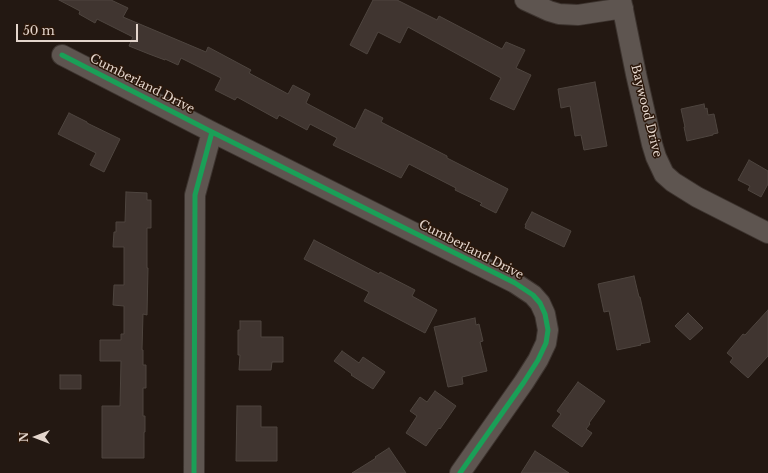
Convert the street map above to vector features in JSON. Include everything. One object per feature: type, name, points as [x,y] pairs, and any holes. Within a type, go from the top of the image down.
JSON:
[{"type":"street","points":[[525,0],[559,14],[578,15],[622,4]]},
{"type":"street","name":"Baywood Drive","points":[[622,4],[652,144],[664,174],[673,182],[697,197],[768,233]]},
{"type":"street","name":"Cumberland Drive","points":[[62,55],[212,132],[515,283],[533,295],[540,303],[545,314],[548,330],[546,344],[524,382],[460,473]]},
{"type":"street","points":[[194,473],[195,195],[212,132]]},
{"type":"building","points":[[59,0],[111,0],[128,8],[123,17],[206,52],[208,47],[251,70],[249,73],[288,94],[293,85],[310,94],[306,103],[355,129],[365,109],[383,118],[381,122],[508,189],[496,213],[480,205],[482,203],[455,190],[456,188],[409,164],[401,178],[333,145],[337,138],[310,124],[307,130],[279,115],[277,119],[237,97],[235,100],[215,90],[221,78],[181,58],[178,65],[129,46],[133,37],[97,19],[95,23],[79,14],[80,11]]},
{"type":"building","points":[[373,0],[397,0],[437,20],[439,16],[502,49],[506,42],[525,50],[516,68],[531,75],[514,110],[490,99],[501,78],[408,27],[400,43],[378,32],[367,54],[350,45]]},
{"type":"building","points":[[595,82],[607,146],[584,150],[581,135],[575,136],[570,106],[561,108],[558,89]]},
{"type":"building","points":[[704,104],[705,109],[707,108],[708,115],[714,114],[718,133],[687,141],[681,109]]},
{"type":"building","points":[[69,113],[120,139],[104,172],[90,165],[96,153],[58,134]]},
{"type":"building","points":[[749,160],[768,171],[768,184],[761,197],[748,190],[750,186],[738,180]]},
{"type":"building","points":[[126,192],[147,193],[147,200],[151,200],[151,228],[147,228],[147,315],[143,314],[142,350],[143,365],[146,365],[146,388],[143,388],[143,416],[145,416],[144,458],[102,458],[102,406],[120,406],[121,361],[100,361],[100,340],[121,340],[121,334],[124,334],[124,306],[113,305],[114,285],[124,285],[124,247],[113,247],[116,222],[125,222]]},
{"type":"building","points":[[532,212],[571,231],[564,247],[525,228],[525,225]]},
{"type":"building","points":[[314,240],[379,274],[380,272],[415,290],[412,296],[437,310],[425,333],[364,301],[369,292],[304,259]]},
{"type":"building","points":[[634,276],[650,342],[617,350],[609,311],[604,312],[598,284]]},
{"type":"building","points":[[768,310],[768,356],[748,378],[730,362],[733,358],[727,353],[743,334],[745,335]]},
{"type":"building","points":[[688,313],[703,328],[690,340],[675,326]]},
{"type":"building","points":[[475,318],[476,325],[479,324],[483,341],[480,342],[487,371],[462,377],[463,384],[448,387],[434,327]]},
{"type":"building","points":[[240,321],[261,321],[261,337],[283,337],[283,362],[272,362],[271,370],[239,370],[240,355],[238,355],[238,330],[240,330]]},
{"type":"building","points":[[342,351],[359,363],[363,357],[385,372],[373,389],[351,375],[352,374],[334,361]]},
{"type":"building","points":[[60,375],[81,375],[81,389],[60,389]]},
{"type":"building","points":[[578,382],[605,401],[586,429],[592,433],[582,447],[552,426],[561,414],[557,411]]},
{"type":"building","points":[[435,391],[456,406],[426,446],[406,433],[417,416],[410,411],[420,397],[427,402]]},
{"type":"building","points":[[237,406],[261,406],[261,427],[277,427],[277,461],[236,461]]},
{"type":"building","points":[[389,448],[406,473],[352,473],[376,458],[375,457]]},
{"type":"building","points":[[535,451],[569,473],[521,473]]},
{"type":"cycle path","points":[[62,55],[212,132],[515,283],[533,295],[540,303],[545,314],[548,330],[546,343],[538,360],[524,382],[460,473]]},
{"type":"cycle path","points":[[194,473],[195,195],[212,132]]}]
